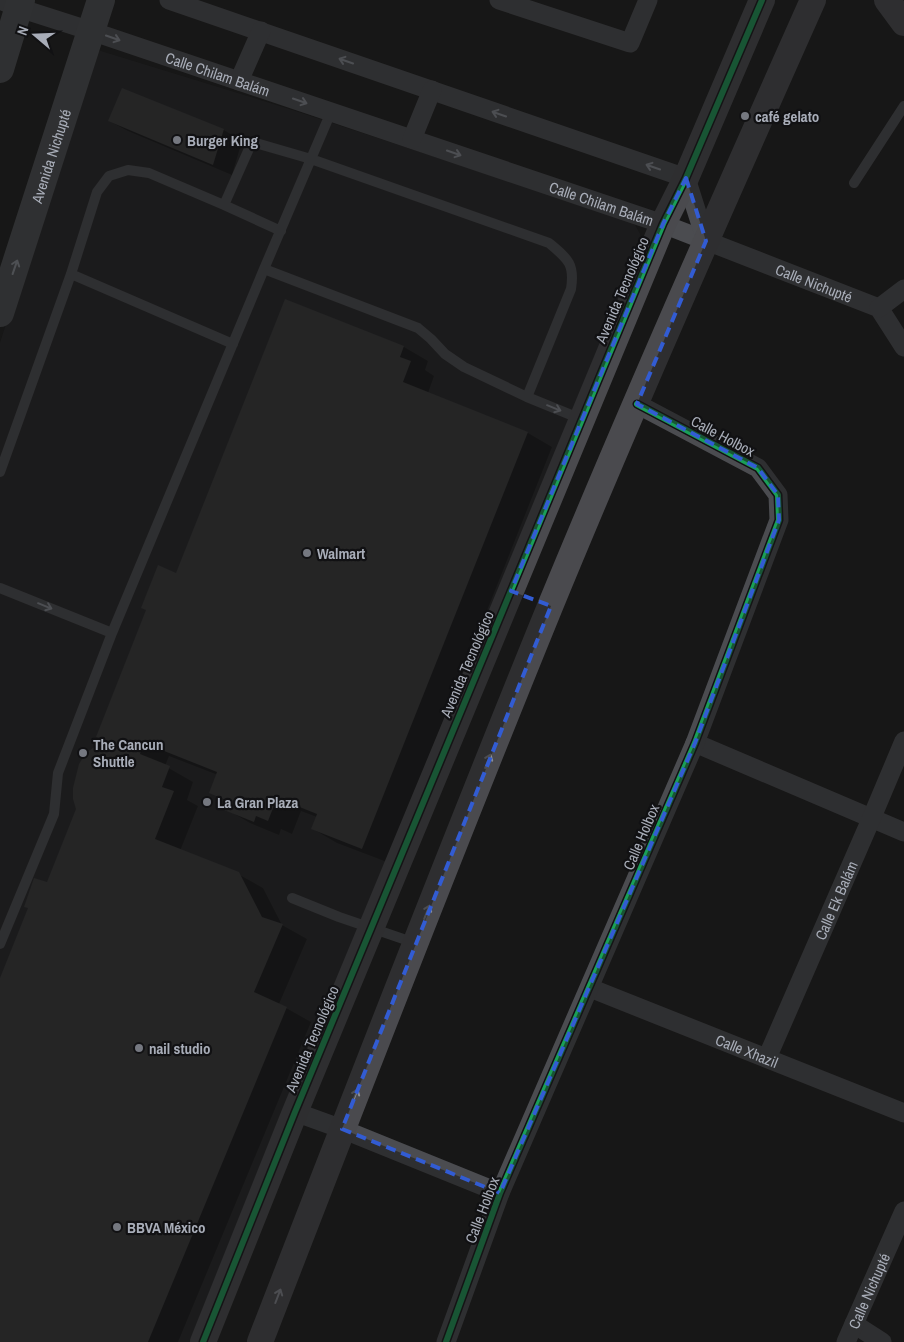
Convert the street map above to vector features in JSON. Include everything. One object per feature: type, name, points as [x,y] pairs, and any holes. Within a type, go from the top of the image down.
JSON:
[{"type":"main road","name":"Avenida Nichupté","points":[[0,313],[101,0]]},
{"type":"main road","points":[[0,69],[14,3]]},
{"type":"street","points":[[169,0],[686,178],[706,241]]},
{"type":"street","points":[[499,0],[630,44],[648,0]]},
{"type":"street","name":"Avenida Tecnológico","points":[[203,1342],[295,1112],[663,224],[686,178],[762,0]]},
{"type":"street","points":[[260,1342],[415,943],[551,606],[706,241],[813,0]]},
{"type":"street","points":[[887,0],[904,23]]},
{"type":"street","name":"Calle Chilam Balám","points":[[14,3],[663,224],[706,241]]},
{"type":"street","points":[[239,81],[260,31]]},
{"type":"street","points":[[412,139],[432,90]]},
{"type":"street","name":"Calle Nichupté","points":[[706,241],[879,308]]},
{"type":"street","points":[[904,289],[879,308],[904,347]]},
{"type":"street","name":"Calle Holbox","points":[[446,1342],[500,1194],[695,743],[779,520],[778,495],[758,468],[637,404]]},
{"type":"street","points":[[511,591],[551,606]]},
{"type":"street","name":"Calle Ek Balám","points":[[767,1058],[904,741]]},
{"type":"street","points":[[695,743],[904,832]]},
{"type":"street","name":"Calle Xhazil","points":[[590,988],[904,1113]]},
{"type":"street","points":[[295,1112],[342,1129],[500,1194]]},
{"type":"street","name":"Calle Nichupté","points":[[846,1342],[904,1211]]},
{"type":"street","points":[[854,1324],[882,1342]]},
{"type":"lane","points":[[854,183],[904,106]]},
{"type":"lane","points":[[0,944],[54,814],[58,773],[112,633],[331,112]]},
{"type":"lane","points":[[224,205],[252,142],[311,159],[549,244],[565,257],[573,273],[571,289],[527,397]]},
{"type":"lane","points":[[0,472],[97,192],[109,176],[128,170],[148,173],[281,231]]},
{"type":"lane","points":[[264,269],[418,328],[445,354],[464,368],[527,397],[582,419]]},
{"type":"lane","points":[[70,274],[232,344]]},
{"type":"lane","points":[[0,588],[112,633]]},
{"type":"lane","points":[[292,898],[415,943]]},
{"type":"highlighted area","points":[[686,178],[706,241],[637,404],[758,468],[778,495],[779,520],[695,743],[500,1193],[342,1129],[551,606],[511,591],[663,224]]},
{"type":"shaded area","name":"La Gran Plaza","points":[[94,49],[289,109],[627,220],[635,225],[640,234],[642,245],[199,1342],[0,1342],[0,343]]},
{"type":"building","points":[[122,88],[224,129],[213,165],[108,121]]},
{"type":"building","points":[[285,299],[404,346],[400,357],[411,361],[403,382],[528,432],[362,849],[311,829],[317,814],[277,798],[268,821],[256,816],[254,822],[224,810],[228,801],[209,793],[217,772],[144,743],[140,754],[170,766],[162,787],[174,791],[155,839],[239,872],[262,917],[283,924],[254,992],[287,1007],[148,1342],[0,1342],[0,978],[28,908],[24,907],[34,878],[47,882],[76,809],[73,799],[73,788],[79,764],[86,753],[104,740],[96,737],[146,610],[141,608],[158,565],[176,573]]},
{"type":"cycle path","points":[[203,1342],[295,1112],[663,224],[686,178],[762,0]]},
{"type":"cycle path","points":[[446,1342],[500,1193],[695,743],[779,520],[778,495],[758,468],[637,404]]},
{"type":"place","name":"café gelato","points":[[745,116]]},
{"type":"place","name":"Burger King","points":[[177,140]]},
{"type":"place","name":"Walmart","points":[[307,553]]},
{"type":"place","name":"The Cancun Shuttle","points":[[83,753]]},
{"type":"place","name":"La Gran Plaza","points":[[207,802]]},
{"type":"place","name":"nail studio","points":[[139,1048]]},
{"type":"place","name":"BBVA México","points":[[117,1227]]}]
